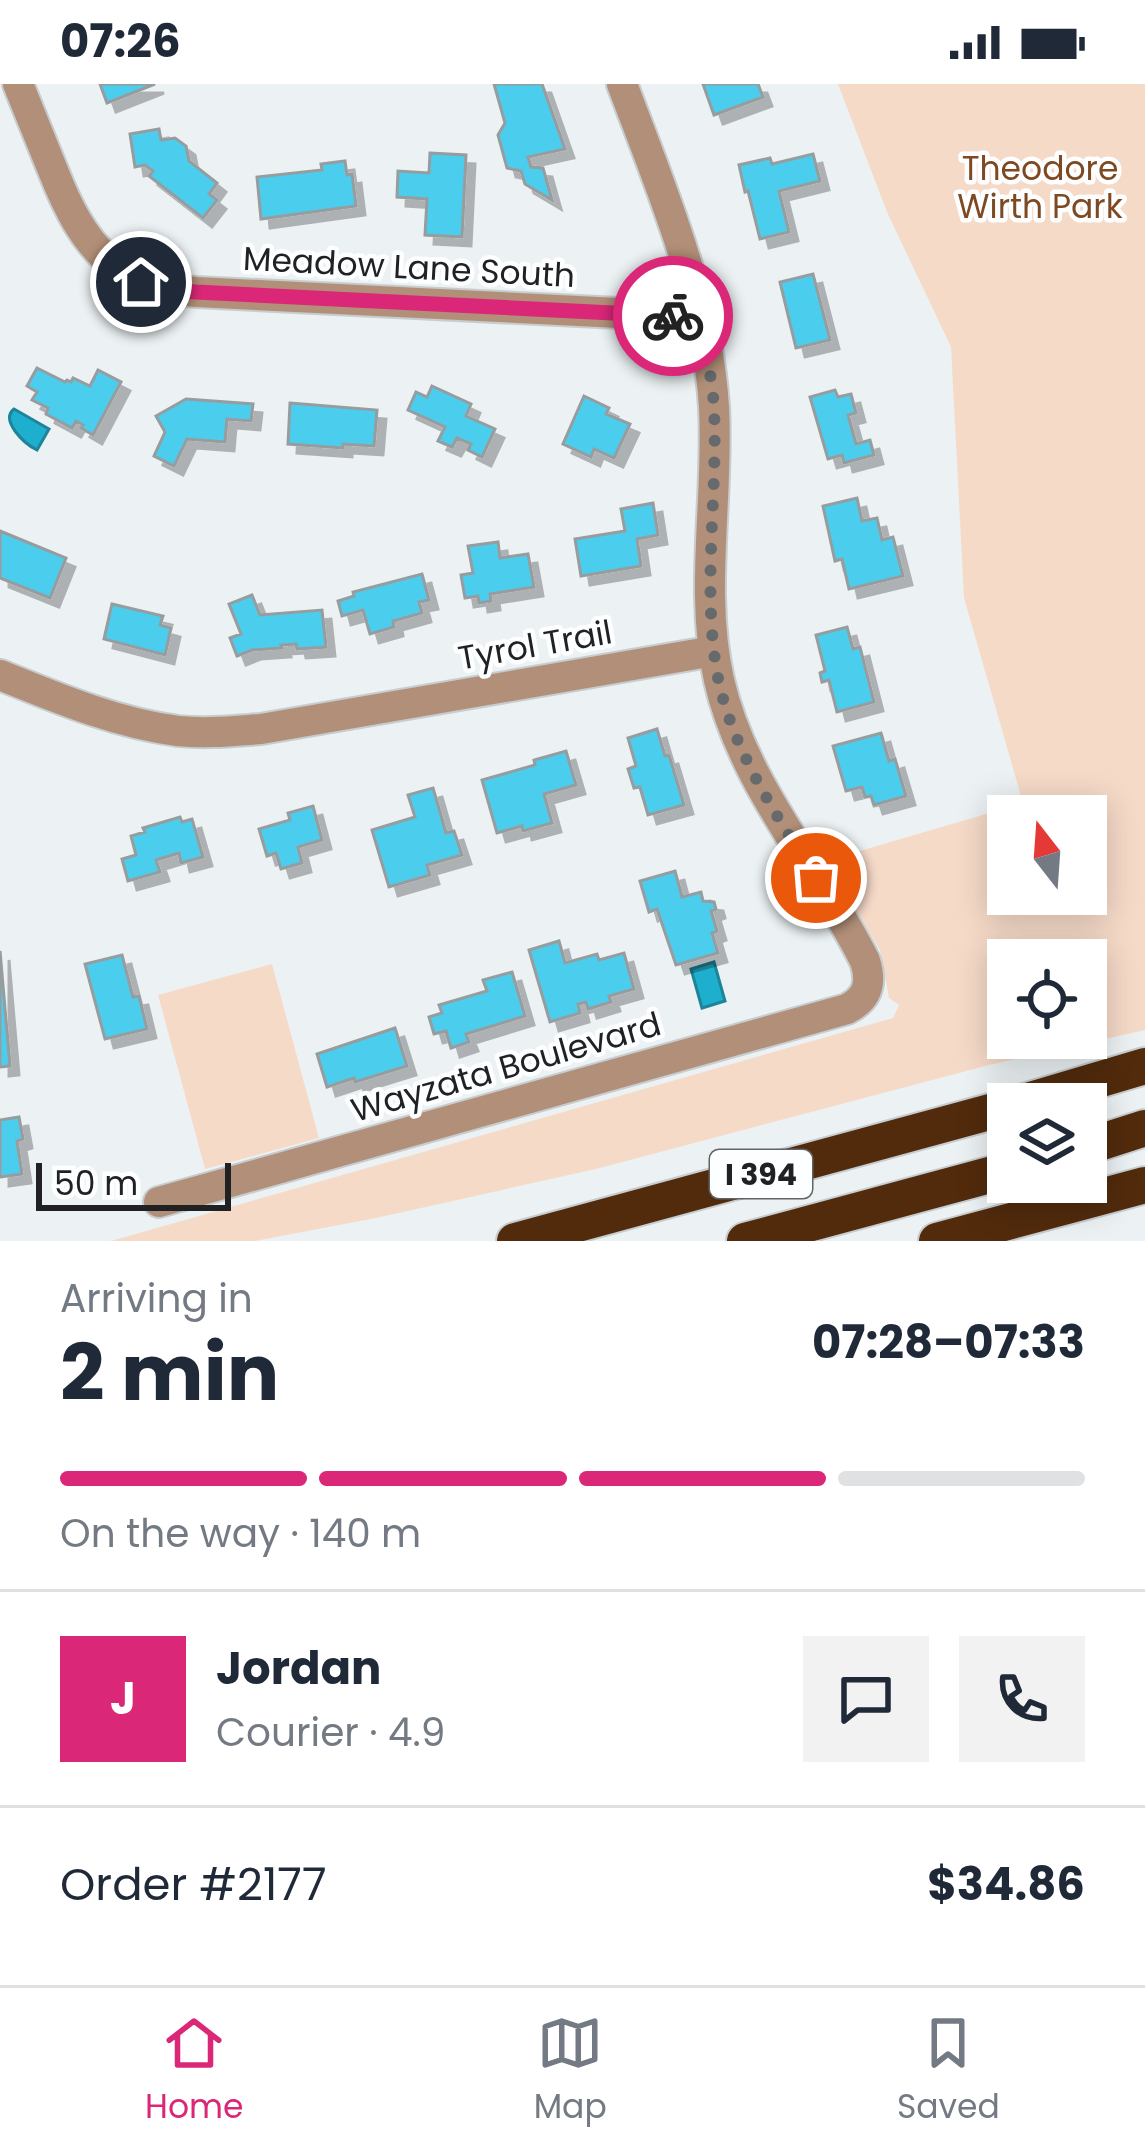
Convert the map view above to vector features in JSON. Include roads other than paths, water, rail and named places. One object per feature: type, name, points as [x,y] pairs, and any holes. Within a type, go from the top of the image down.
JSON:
[{"type":"highway","points":[[1088,1083],[1145,1066]]},
{"type":"highway","name":"I 394","points":[[515,1241],[987,1112]]},
{"type":"highway","points":[[1107,1140],[1145,1128]]},
{"type":"highway","points":[[745,1241],[987,1176]]},
{"type":"highway","points":[[938,1241],[1145,1185]]},
{"type":"highway","points":[[1023,1241],[1145,1195]]},
{"type":"street","name":"Meadow Lane South","points":[[18,84],[82,232],[94,249],[141,282],[196,292],[699,317]]},
{"type":"street","points":[[622,84],[681,244],[714,408],[714,651]]},
{"type":"street","name":"Tyrol Trail","points":[[0,675],[126,721],[217,733],[294,724],[714,651]]},
{"type":"street","name":"Wayzata Boulevard","points":[[159,1202],[859,1003],[867,992],[869,975],[857,944],[775,812],[740,743],[725,704],[714,651]]},
{"type":"water","points":[[14,409],[49,429],[37,450],[11,425]]},
{"type":"water","points":[[714,962],[725,1001],[702,1008],[691,969]]},
{"type":"park label","name":"Theodore Wirth Park","points":[[1040,187]]}]
